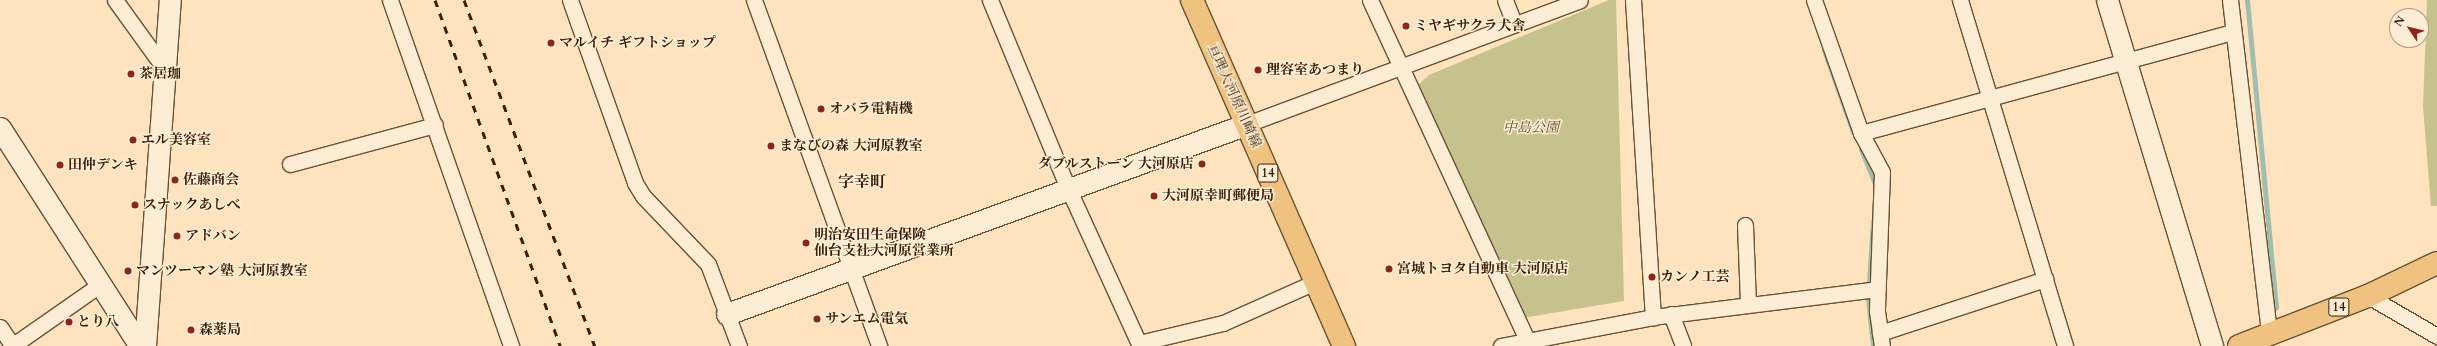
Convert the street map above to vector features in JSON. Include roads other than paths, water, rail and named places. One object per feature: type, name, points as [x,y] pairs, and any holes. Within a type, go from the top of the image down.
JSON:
[{"type":"main road","name":"亘理大河原川崎線","points":[[1192,0],[1344,346]]},
{"type":"main road","name":"14","points":[[2239,346],[2368,296],[2437,263]]},
{"type":"street","points":[[115,0],[164,68]]},
{"type":"street","points":[[145,346],[170,0]]},
{"type":"street","points":[[390,0],[435,125],[511,346]]},
{"type":"street","points":[[570,0],[635,183],[643,196],[708,264],[739,346]]},
{"type":"street","points":[[754,0],[852,266],[879,346]]},
{"type":"street","points":[[990,0],[1068,188],[1139,344],[1223,323],[1315,282]]},
{"type":"street","points":[[1370,0],[1528,342]]},
{"type":"street","points":[[1505,0],[1514,24]]},
{"type":"street","points":[[727,314],[852,266],[1247,124],[1401,65],[1580,0]]},
{"type":"street","points":[[1633,0],[1653,317]]},
{"type":"street","points":[[1814,0],[1862,133],[1882,172],[1883,184],[1869,290],[1881,340],[2045,279]]},
{"type":"street","points":[[1960,0],[2066,346]]},
{"type":"street","points":[[2107,0],[2212,346]]},
{"type":"street","points":[[2230,0],[2232,32],[2269,334]]},
{"type":"street","points":[[1862,133],[1991,100],[2232,32]]},
{"type":"street","points":[[290,164],[435,125]]},
{"type":"street","points":[[0,128],[140,346]]},
{"type":"street","points":[[1745,226],[1748,304]]},
{"type":"street","points":[[0,326],[12,346],[101,284]]},
{"type":"street","points":[[1501,346],[1671,314],[1869,290]]},
{"type":"street","points":[[2368,296],[2437,336]]},
{"type":"street","points":[[1671,314],[1683,346]]},
{"type":"waterway","points":[[2247,0],[2276,308]]},
{"type":"waterway","points":[[1824,50],[1853,132]]},
{"type":"waterway","points":[[1861,149],[1875,184]]},
{"type":"waterway","points":[[1873,221],[1868,298],[1873,346]]},
{"type":"railway","points":[[435,0],[560,346]]},
{"type":"railway","points":[[464,0],[595,346]]},
{"type":"place","name":"ミヤギサクラ犬舎","points":[[1406,26]]},
{"type":"place","name":"マルイチ ギフトショップ","points":[[551,43]]},
{"type":"place","name":"理容室あつまり","points":[[1258,70]]},
{"type":"place","name":"茶居珈","points":[[131,74]]},
{"type":"place","name":"オバラ電精機","points":[[821,109]]},
{"type":"place","name":"エル美容室","points":[[133,140]]},
{"type":"place","name":"まなびの森 大河原教室","points":[[771,146]]},
{"type":"place","name":"ダブルストーン 大河原店","points":[[1202,164]]},
{"type":"place","name":"田仲デンキ","points":[[60,165]]},
{"type":"place","name":"佐藤商会","points":[[175,180]]},
{"type":"place","name":"大河原幸町郵便局","points":[[1154,196]]},
{"type":"place","name":"スナックあしべ","points":[[135,205]]},
{"type":"place","name":"アドバン","points":[[177,236]]},
{"type":"place","name":"明治安田生命保険 仙台支社大河原営業所","points":[[806,243]]},
{"type":"place","name":"宮城トヨタ自動車 大河原店","points":[[1389,269]]},
{"type":"place","name":"マンツーマン塾 大河原教室","points":[[128,271]]},
{"type":"place","name":"カンノ工芸","points":[[1652,277]]},
{"type":"place","name":"サンエム電気","points":[[817,319]]},
{"type":"place","name":"とり八","points":[[69,322]]},
{"type":"place","name":"森薬局","points":[[191,330]]},
{"type":"district","name":"字幸町","points":[[862,182]]},
{"type":"park label","name":"中島公園","points":[[1531,128]]}]
